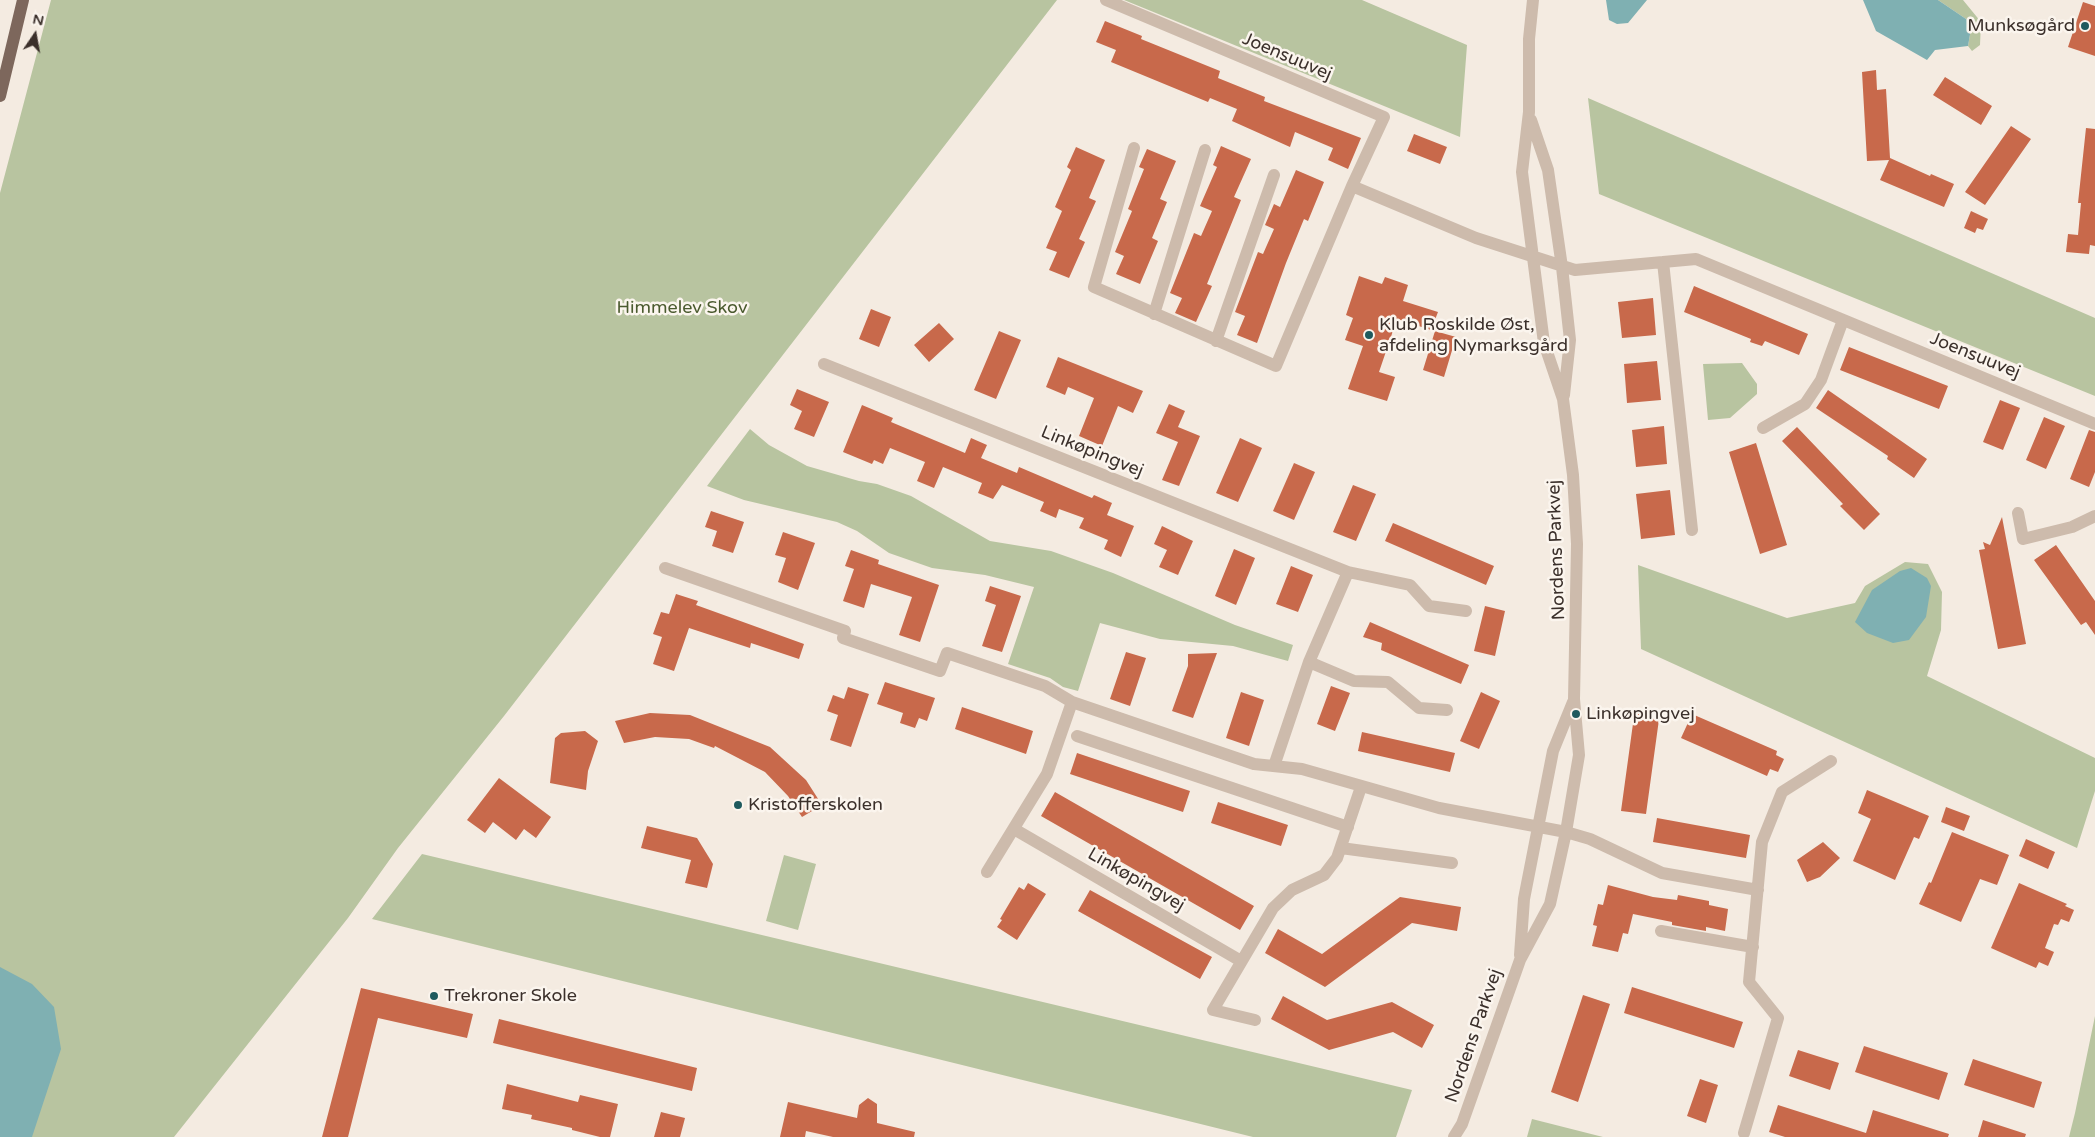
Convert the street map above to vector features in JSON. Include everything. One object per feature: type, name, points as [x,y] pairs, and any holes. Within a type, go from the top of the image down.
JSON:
[{"type":"main road","points":[[0,96],[23,0]]},
{"type":"street","name":"Joensuuvej","points":[[1106,0],[1384,118],[1352,186],[1276,366],[1094,287],[1134,148]]},
{"type":"street","name":"Nordens Parkvej","points":[[1454,1137],[1462,1130],[1520,960],[1550,904],[1566,832],[1579,754],[1574,699],[1577,544],[1573,475],[1563,400],[1544,343],[1522,172],[1529,112],[1530,39],[1533,0]]},
{"type":"street","name":"Nordens Parkvej","points":[[1529,112],[1548,170],[1562,267],[1570,340],[1563,400]]},
{"type":"street","points":[[1154,314],[1205,150]]},
{"type":"street","points":[[1216,341],[1274,175]]},
{"type":"street","name":"Joensuuvej","points":[[1352,186],[1476,238],[1575,270],[1696,259],[2095,424]]},
{"type":"street","points":[[1663,262],[1692,530]]},
{"type":"street","points":[[1763,428],[1805,404],[1821,380],[1842,320]]},
{"type":"street","name":"Linkøpingvej","points":[[824,364],[1348,572],[1410,586],[1429,606],[1466,611]]},
{"type":"street","points":[[2018,513],[2023,538],[2072,527],[2095,516]]},
{"type":"street","points":[[665,568],[845,631],[842,638],[940,672],[947,653],[1045,686],[1072,702],[1254,764],[1302,769],[1361,788],[1439,808],[1566,832],[1590,839],[1662,873],[1758,890]]},
{"type":"street","points":[[1274,766],[1309,662],[1348,572]]},
{"type":"street","points":[[1309,662],[1354,681],[1388,682],[1419,708],[1447,710]]},
{"type":"street","name":"Nordens Parkvej","points":[[1520,960],[1524,899],[1553,751],[1574,699]]},
{"type":"street","points":[[987,872],[1047,774],[1072,702]]},
{"type":"street","points":[[1078,736],[1348,826]]},
{"type":"street","points":[[1744,1133],[1778,1018],[1749,982],[1762,842],[1782,792],[1831,761]]},
{"type":"street","points":[[1255,1020],[1213,1010],[1273,908],[1292,890],[1324,875],[1337,858],[1361,788]]},
{"type":"street","name":"Linkøpingvej","points":[[1014,829],[1241,961]]},
{"type":"street","points":[[1341,848],[1452,863]]},
{"type":"street","points":[[1661,931],[1753,947]]},
{"type":"green space","name":"Himmelev Skov","points":[[51,0],[1057,0],[504,716],[398,848],[348,918],[174,1137],[0,1137],[0,193]]},
{"type":"green space","points":[[1124,0],[1362,0],[1467,45],[1460,137]]},
{"type":"green space","points":[[1938,0],[1963,0],[1981,22],[1980,45],[1972,51],[1968,46],[1972,23]]},
{"type":"green space","points":[[1588,98],[2095,318],[2095,396],[1599,194]]},
{"type":"green space","points":[[1742,363],[1757,384],[1757,394],[1730,418],[1708,420],[1703,364]]},
{"type":"green space","points":[[750,429],[769,445],[807,466],[859,481],[877,484],[911,496],[990,541],[1051,551],[1113,573],[1235,625],[1293,645],[1288,661],[1233,646],[1160,639],[1100,623],[1078,691],[1063,687],[1050,678],[1008,664],[1034,587],[985,575],[932,568],[889,553],[857,531],[837,522],[744,500],[707,486]]},
{"type":"green space","points":[[1905,562],[1928,564],[1942,592],[1941,630],[1927,676],[2095,758],[2095,791],[2077,848],[1641,649],[1638,565],[1787,618],[1855,603],[1865,586]]},
{"type":"green space","points":[[422,854],[1412,1090],[1396,1137],[1253,1137],[372,919]]},
{"type":"green space","points":[[784,855],[816,864],[798,930],[766,921]]},
{"type":"green space","points":[[2095,1016],[2095,1137],[2069,1137],[2075,1113]]},
{"type":"green space","points":[[1532,1119],[1603,1137],[1527,1137]]},
{"type":"water","points":[[1606,0],[1647,0],[1628,23],[1617,24],[1609,20]]},
{"type":"water","points":[[1863,0],[1938,0],[1972,23],[1968,46],[1935,50],[1927,60],[1876,31]]},
{"type":"water","points":[[1911,568],[1927,578],[1931,586],[1926,617],[1909,640],[1893,643],[1867,633],[1855,622],[1872,590],[1900,571]]},
{"type":"water","points":[[0,967],[32,984],[54,1007],[61,1049],[32,1137],[0,1137]]},
{"type":"building","name":"Munksøgård","points":[[2083,2],[2095,6],[2095,56],[2068,47]]},
{"type":"building","points":[[1105,21],[1142,36],[1141,39],[1220,71],[1218,78],[1265,97],[1264,101],[1361,138],[1348,169],[1328,160],[1333,148],[1295,132],[1290,147],[1232,121],[1237,109],[1210,98],[1208,102],[1111,62],[1116,50],[1096,42]]},
{"type":"building","points":[[1876,70],[1877,90],[1886,89],[1890,158],[1930,176],[1931,174],[1954,184],[1944,207],[1880,180],[1889,160],[1867,161],[1862,72]]},
{"type":"building","points":[[1945,77],[1992,106],[1981,125],[1933,95]]},
{"type":"building","points":[[2011,126],[2031,139],[1985,205],[1965,192]]},
{"type":"building","points":[[2086,128],[2095,129],[2095,246],[2090,245],[2089,254],[2066,252],[2068,234],[2078,235],[2081,203],[2078,203]]},
{"type":"building","points":[[1414,134],[1447,147],[1440,164],[1407,151]]},
{"type":"building","points":[[1221,146],[1251,159],[1234,197],[1241,200],[1207,284],[1212,286],[1196,322],[1175,313],[1182,298],[1170,293],[1194,233],[1201,236],[1212,211],[1200,206],[1217,167],[1213,165]]},
{"type":"building","points":[[1076,147],[1105,160],[1089,198],[1096,201],[1079,239],[1085,242],[1069,278],[1049,270],[1057,252],[1046,248],[1062,211],[1055,207],[1071,170],[1067,167]]},
{"type":"building","points":[[1147,149],[1176,161],[1160,199],[1167,202],[1152,238],[1158,241],[1140,284],[1116,274],[1124,256],[1115,252],[1132,211],[1128,209],[1144,169],[1139,167]]},
{"type":"building","points":[[1296,170],[1324,182],[1308,221],[1304,219],[1257,343],[1237,335],[1245,316],[1235,312],[1258,252],[1263,254],[1274,229],[1265,225],[1274,204],[1280,207]]},
{"type":"building","points":[[1971,211],[1988,219],[1983,230],[1977,228],[1975,233],[1964,228]]},
{"type":"building","name":"Klub Roskilde Øst, afdeling Nymarksgård","points":[[1359,276],[1382,284],[1385,277],[1408,285],[1403,301],[1438,312],[1431,330],[1397,319],[1379,372],[1395,377],[1387,401],[1348,389],[1363,346],[1345,340],[1353,318],[1346,315]]},
{"type":"building","points":[[1694,286],[1808,334],[1799,355],[1765,341],[1762,346],[1750,342],[1751,339],[1684,312]]},
{"type":"building","points":[[1653,298],[1656,335],[1622,338],[1618,302]]},
{"type":"building","points":[[871,309],[891,317],[879,347],[859,339]]},
{"type":"building","points":[[939,323],[954,339],[929,362],[914,345]]},
{"type":"building","points":[[999,331],[1021,340],[996,399],[974,390]]},
{"type":"building","points":[[1435,331],[1456,337],[1444,377],[1423,370]]},
{"type":"building","points":[[1849,347],[1948,386],[1939,409],[1840,370]]},
{"type":"building","points":[[1058,357],[1143,391],[1133,413],[1118,406],[1102,446],[1079,436],[1094,398],[1068,387],[1065,395],[1046,387]]},
{"type":"building","points":[[1657,361],[1661,400],[1627,403],[1624,364]]},
{"type":"building","points":[[797,389],[829,402],[814,437],[794,429],[802,411],[790,405]]},
{"type":"building","points":[[1828,390],[1927,459],[1914,478],[1887,459],[1888,456],[1816,408]]},
{"type":"building","points":[[2000,400],[2020,408],[2003,450],[1983,442]]},
{"type":"building","points":[[1169,404],[1185,411],[1178,427],[1200,436],[1179,486],[1162,480],[1178,442],[1156,433]]},
{"type":"building","points":[[862,405],[893,418],[891,422],[965,453],[971,438],[987,445],[981,458],[1017,473],[1019,467],[1092,498],[1094,495],[1112,503],[1107,515],[1134,526],[1121,557],[1104,549],[1108,540],[1079,528],[1084,518],[1059,509],[1056,518],[1040,511],[1044,502],[1002,485],[993,499],[978,493],[982,483],[943,467],[934,488],[917,481],[925,462],[890,448],[883,464],[874,460],[872,464],[843,452]]},
{"type":"building","points":[[2044,417],[2065,426],[2046,469],[2026,460]]},
{"type":"building","points":[[1664,426],[1667,464],[1636,467],[1632,430]]},
{"type":"building","points":[[1797,427],[1880,514],[1864,530],[1840,506],[1843,504],[1782,441]]},
{"type":"building","points":[[2089,430],[2095,432],[2095,472],[2089,487],[2070,479]]},
{"type":"building","points":[[1240,438],[1262,448],[1238,502],[1216,493]]},
{"type":"building","points":[[1756,443],[1787,545],[1760,554],[1729,452]]},
{"type":"building","points":[[1294,463],[1315,472],[1294,520],[1273,511]]},
{"type":"building","points":[[1353,485],[1376,494],[1356,541],[1333,532]]},
{"type":"building","points":[[1670,490],[1675,535],[1641,539],[1636,494]]},
{"type":"building","points":[[711,511],[744,522],[733,553],[712,546],[717,531],[705,527]]},
{"type":"building","points":[[2002,517],[2026,644],[1998,649],[1979,550],[1985,549],[1983,542],[1990,545]]},
{"type":"building","points":[[1393,523],[1494,566],[1486,585],[1385,541]]},
{"type":"building","points":[[1162,526],[1193,541],[1178,575],[1159,567],[1167,550],[1154,544]]},
{"type":"building","points":[[783,532],[815,543],[798,590],[778,582],[786,558],[775,555]]},
{"type":"building","points":[[2056,545],[2095,601],[2095,635],[2086,622],[2081,625],[2034,560]]},
{"type":"building","points":[[1234,549],[1255,558],[1236,605],[1215,596]]},
{"type":"building","points":[[851,550],[879,560],[878,564],[939,585],[920,642],[899,635],[912,597],[871,584],[864,608],[843,601],[854,569],[845,566]]},
{"type":"building","points":[[1291,566],[1313,575],[1298,612],[1276,604]]},
{"type":"building","points":[[990,586],[1021,596],[1002,652],[982,646],[996,605],[985,601]]},
{"type":"building","points":[[676,594],[698,601],[696,605],[804,644],[799,659],[751,643],[750,648],[689,628],[674,671],[653,664],[662,637],[653,634],[661,612],[669,614]]},
{"type":"building","points":[[1485,606],[1505,611],[1495,656],[1474,651]]},
{"type":"building","points":[[1370,622],[1469,665],[1461,684],[1381,650],[1382,643],[1363,637]]},
{"type":"building","points":[[1126,652],[1146,658],[1130,706],[1110,699]]},
{"type":"building","points":[[1217,653],[1193,718],[1172,711],[1188,666],[1188,654]]},
{"type":"building","points":[[885,682],[935,698],[927,721],[919,718],[915,728],[900,723],[903,713],[877,704]]},
{"type":"building","points":[[1331,686],[1350,693],[1335,731],[1317,724]]},
{"type":"building","points":[[848,687],[869,694],[851,747],[830,740],[838,715],[827,711],[833,695],[844,699]]},
{"type":"building","points":[[1241,692],[1264,700],[1249,746],[1226,738]]},
{"type":"building","points":[[1481,692],[1500,701],[1479,749],[1460,741]]},
{"type":"building","points":[[962,707],[1033,731],[1026,754],[955,729]]},
{"type":"building","points":[[1635,709],[1660,712],[1646,814],[1621,811]]},
{"type":"building","points":[[650,713],[690,715],[770,747],[806,780],[822,805],[802,817],[788,796],[765,772],[715,746],[714,748],[689,739],[655,737],[624,743],[615,721]]},
{"type":"building","points":[[1692,714],[1777,751],[1776,755],[1784,759],[1778,772],[1770,769],[1767,776],[1681,738]]},
{"type":"building","points":[[585,731],[598,741],[588,771],[586,790],[550,783],[555,738],[561,733]]},
{"type":"building","points":[[1362,732],[1455,753],[1450,772],[1358,751]]},
{"type":"building","points":[[1077,753],[1190,791],[1183,812],[1070,774]]},
{"type":"building","points":[[499,778],[551,817],[536,838],[524,829],[516,840],[493,822],[485,833],[467,820]]},
{"type":"building","points":[[1867,790],[1929,816],[1919,839],[1914,837],[1895,880],[1853,861],[1871,819],[1858,813]]},
{"type":"building","points":[[1055,792],[1254,906],[1240,930],[1041,816]]},
{"type":"building","points":[[1218,802],[1288,825],[1281,846],[1211,823]]},
{"type":"building","points":[[1946,807],[1970,816],[1964,831],[1941,822]]},
{"type":"building","points":[[1657,818],[1750,835],[1746,858],[1653,842]]},
{"type":"building","points":[[647,826],[697,838],[713,864],[707,888],[685,883],[691,860],[641,848]]},
{"type":"building","points":[[1952,832],[2009,855],[1997,885],[1980,879],[1961,922],[1919,904],[1929,882],[1931,883]]},
{"type":"building","points":[[2026,839],[2055,852],[2048,869],[2019,856]]},
{"type":"building","points":[[1823,842],[1840,858],[1820,877],[1807,882],[1797,860]]},
{"type":"building","points":[[1028,883],[1046,894],[1017,940],[997,927],[1019,887],[1024,890]]},
{"type":"building","points":[[2019,883],[2067,904],[2065,906],[2074,910],[2069,922],[2061,919],[2058,925],[2054,924],[2045,948],[2054,952],[2048,966],[2039,962],[2036,968],[1991,948]]},
{"type":"building","points":[[1608,885],[1653,897],[1677,900],[1678,895],[1709,901],[1709,905],[1728,909],[1725,931],[1706,927],[1706,931],[1672,925],[1672,922],[1633,914],[1628,934],[1623,933],[1618,952],[1592,946],[1597,926],[1593,925],[1598,904],[1603,905]]},
{"type":"building","points":[[1090,890],[1212,957],[1200,979],[1078,911]]},
{"type":"building","points":[[1400,897],[1461,907],[1457,931],[1412,923],[1325,987],[1265,953],[1278,929],[1322,954]]},
{"type":"building","points":[[1632,987],[1743,1022],[1734,1048],[1624,1013]]},
{"type":"building","points":[[361,988],[473,1014],[467,1038],[378,1018],[348,1137],[322,1137]]},
{"type":"building","points":[[1583,995],[1610,1004],[1578,1102],[1551,1092]]},
{"type":"building","points":[[1283,996],[1327,1020],[1392,1002],[1434,1025],[1422,1048],[1393,1032],[1329,1050],[1271,1019]]},
{"type":"building","points":[[499,1019],[697,1068],[692,1091],[493,1043]]},
{"type":"building","points":[[1864,1046],[1948,1073],[1939,1100],[1855,1072]]},
{"type":"building","points":[[1798,1050],[1839,1063],[1830,1090],[1789,1076]]},
{"type":"building","points":[[1973,1059],[2042,1082],[2034,1108],[1964,1085]]},
{"type":"building","points":[[1700,1079],[1718,1085],[1706,1123],[1687,1116]]},
{"type":"building","points":[[507,1084],[578,1102],[580,1095],[618,1104],[610,1137],[600,1137],[572,1130],[572,1128],[531,1119],[532,1115],[502,1109]]},
{"type":"building","points":[[868,1098],[877,1104],[877,1123],[915,1132],[914,1137],[833,1137],[806,1131],[805,1137],[780,1137],[788,1102],[857,1118],[859,1105]]},
{"type":"building","points":[[1778,1105],[1866,1133],[1873,1110],[1949,1134],[1948,1137],[1785,1137],[1769,1132]]},
{"type":"building","points":[[661,1112],[685,1118],[680,1137],[654,1137]]},
{"type":"building","points":[[1983,1120],[2026,1134],[2025,1137],[1978,1137]]},
{"type":"place","name":"Munksøgård","points":[[2085,26]]},
{"type":"place","name":"Klub Roskilde Øst, afdeling Nymarksgård","points":[[1369,335]]},
{"type":"place","name":"Linkøpingvej","points":[[1576,714]]},
{"type":"place","name":"Kristofferskolen","points":[[738,805]]},
{"type":"place","name":"Trekroner Skole","points":[[434,996]]}]
